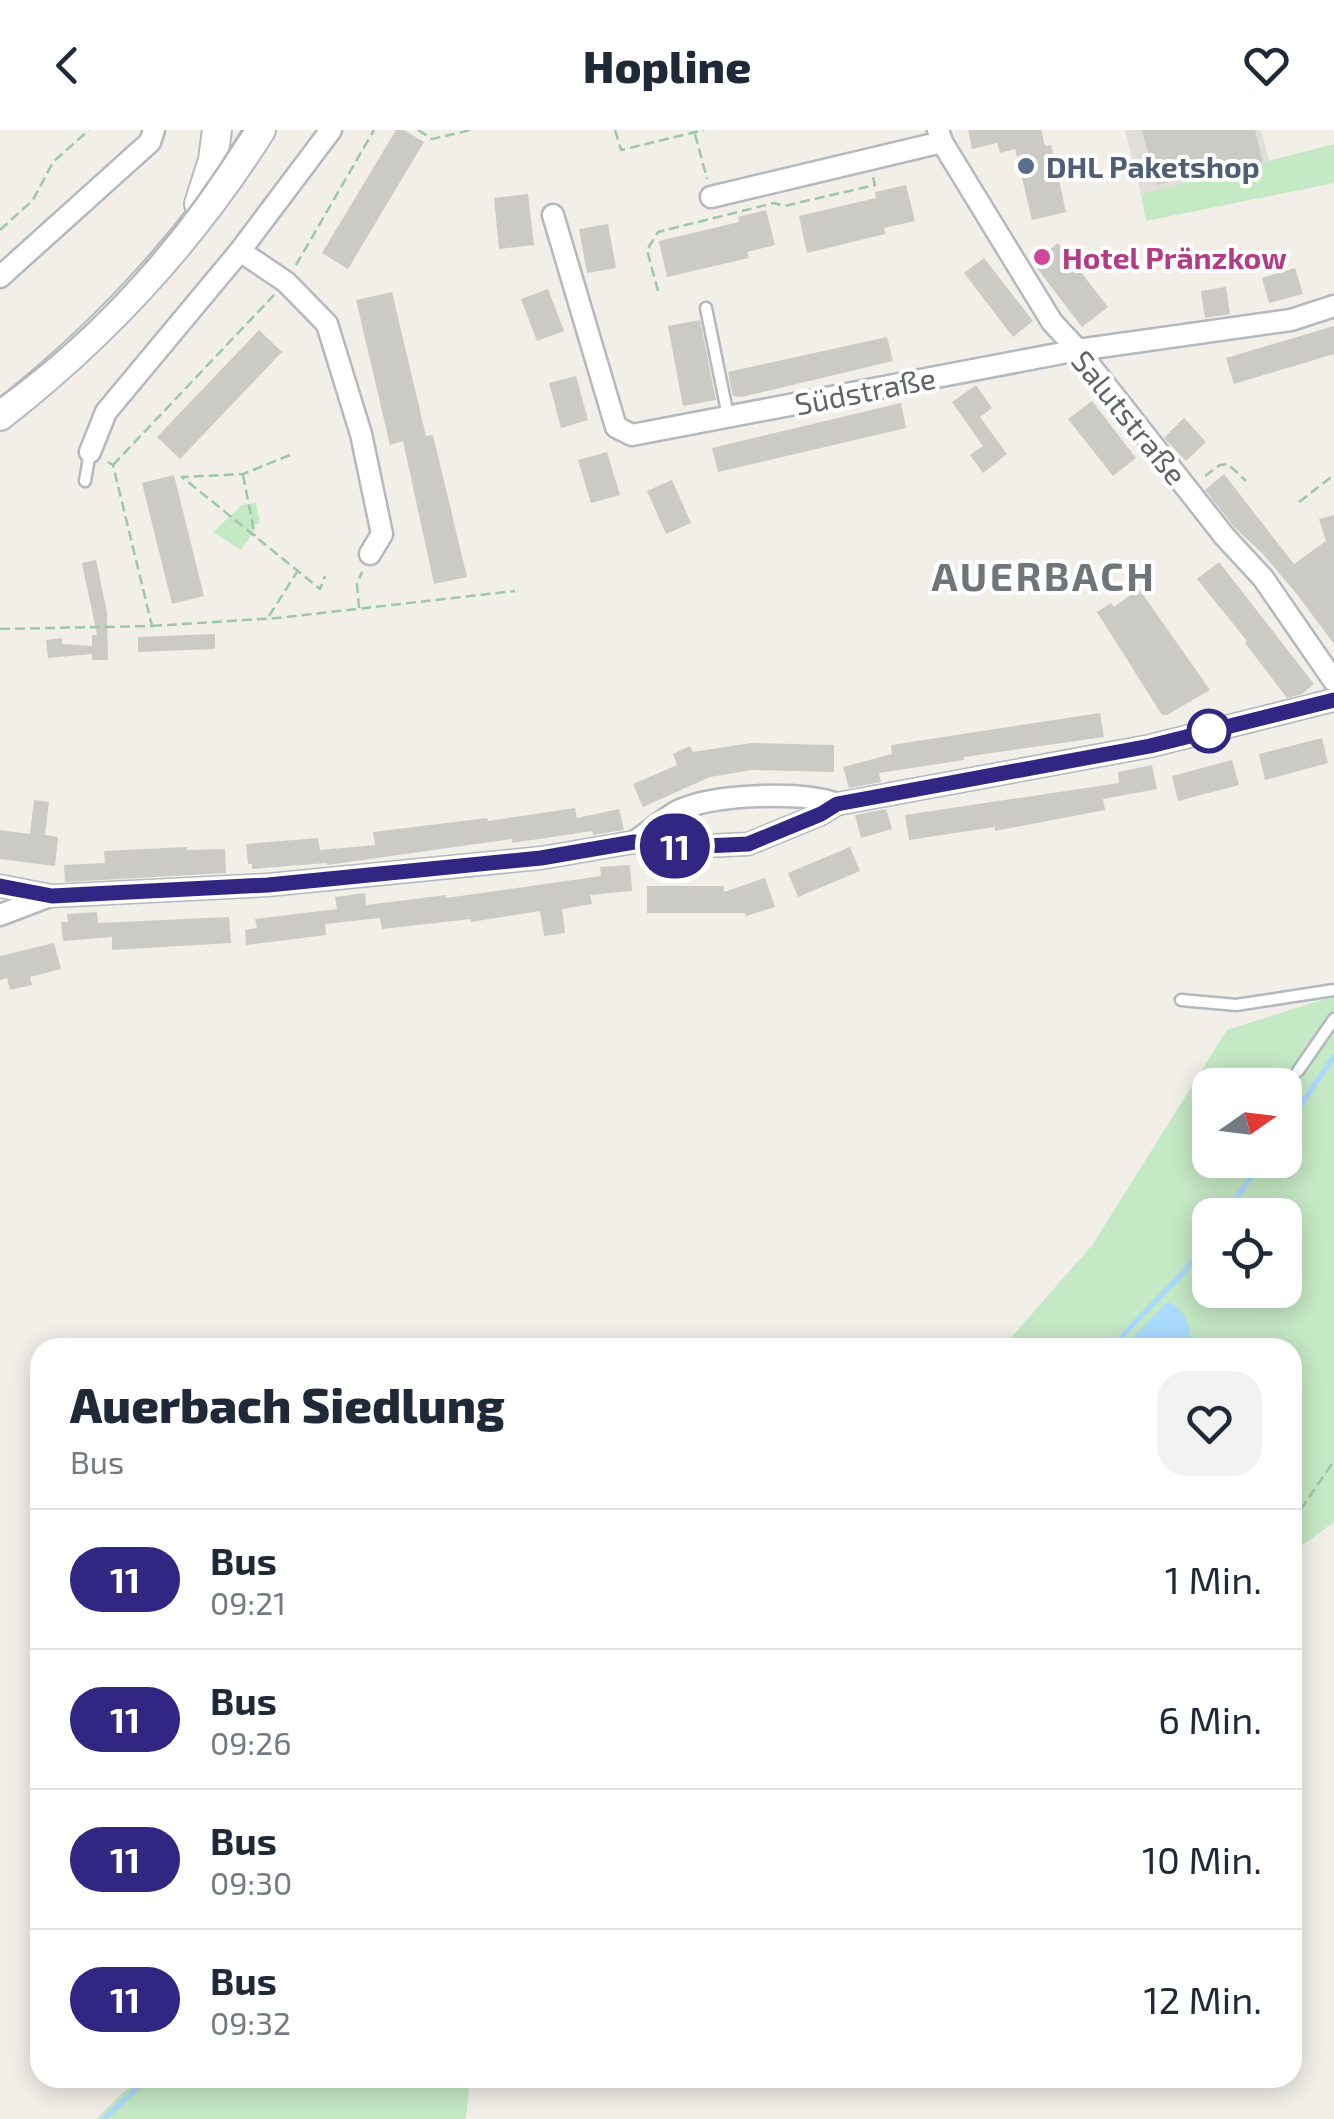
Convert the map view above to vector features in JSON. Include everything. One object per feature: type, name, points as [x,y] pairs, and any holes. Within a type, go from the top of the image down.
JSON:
[{"type":"street","points":[[0,277],[150,142],[154,130]]},
{"type":"street","points":[[179,246],[204,191],[217,130]]},
{"type":"street","points":[[0,416],[56,372],[114,317],[179,246],[261,130]]},
{"type":"street","points":[[90,452],[106,412],[240,251],[331,130]]},
{"type":"street","name":"Salutstraße","points":[[712,198],[940,136],[1052,322],[1264,578],[1334,681]]},
{"type":"street","name":"Südstraße","points":[[553,215],[616,427],[632,435],[1078,350],[1291,320],[1334,306]]},
{"type":"street","points":[[240,251],[286,282],[328,324],[361,434],[382,534],[370,554]]},
{"type":"street","points":[[0,886],[52,896],[268,885],[541,858],[634,842],[684,847],[748,844],[837,804],[1150,746],[1334,700]]},
{"type":"street","points":[[634,842],[681,810],[735,798],[816,796],[837,804]]},
{"type":"street","points":[[0,916],[52,896]]},
{"type":"lane","points":[[706,308],[728,416]]},
{"type":"lane","points":[[85,481],[90,452]]},
{"type":"lane","points":[[1181,1000],[1236,1005],[1334,990]]},
{"type":"lane","points":[[1300,1068],[1334,1019]]},
{"type":"path","points":[[0,230],[33,200],[53,162],[89,130]]},
{"type":"path","points":[[113,465],[286,282],[374,130]]},
{"type":"path","points":[[418,130],[432,140],[471,130]]},
{"type":"path","points":[[615,130],[621,150],[704,130]]},
{"type":"path","points":[[695,132],[712,198]]},
{"type":"path","points":[[658,291],[646,250],[658,232],[875,185],[871,168]]},
{"type":"path","points":[[90,452],[113,465],[152,626]]},
{"type":"path","points":[[290,456],[243,474],[182,478],[320,589],[325,576]]},
{"type":"path","points":[[1188,490],[1220,465],[1228,464],[1246,481]]},
{"type":"path","points":[[243,474],[255,536]]},
{"type":"path","points":[[1300,502],[1334,475]]},
{"type":"path","points":[[359,610],[357,584],[370,554]]},
{"type":"path","points":[[268,618],[297,571]]},
{"type":"path","points":[[0,629],[152,626],[268,618],[515,591]]},
{"type":"path","points":[[1302,1507],[1334,1461]]},
{"type":"shaded area","points":[[1125,130],[1261,130],[1269,161],[1141,194]]},
{"type":"green space","points":[[1334,144],[1334,183],[1146,221],[1141,194]]},
{"type":"green space","points":[[256,503],[260,523],[254,525],[255,530],[241,550],[213,532],[242,505]]},
{"type":"green space","points":[[1334,996],[1334,1522],[1302,1545],[1302,1338],[1011,1338],[1093,1244],[1192,1086],[1192,1178],[1302,1178],[1302,1068],[1203,1068],[1227,1030]]},
{"type":"green space","points":[[128,2088],[469,2088],[466,2119],[96,2119]]},
{"type":"water","points":[[1167,1302],[1179,1309],[1190,1334],[1190,1338],[1133,1338]]},
{"type":"building","points":[[396,130],[404,130],[424,142],[348,269],[322,253]]},
{"type":"building","points":[[968,130],[1041,130],[1045,146],[1051,145],[1066,212],[1032,220],[1015,149],[1000,153],[997,143],[972,149]]},
{"type":"building","points":[[1142,130],[1255,130],[1263,162],[1247,166],[1246,161],[1157,185]]},
{"type":"building","points":[[906,185],[915,221],[884,228],[885,234],[807,253],[799,216],[876,198],[875,192]]},
{"type":"building","points":[[528,194],[534,245],[499,249],[494,198]]},
{"type":"building","points":[[766,210],[775,245],[747,252],[749,258],[667,277],[659,241],[739,222],[738,217]]},
{"type":"building","points":[[608,224],[616,268],[587,273],[579,229]]},
{"type":"building","points":[[1058,243],[1108,307],[1082,327],[1033,263]]},
{"type":"building","points":[[984,258],[1033,321],[1013,337],[964,273]]},
{"type":"building","points":[[1295,268],[1303,294],[1269,303],[1262,278]]},
{"type":"building","points":[[1226,287],[1230,314],[1205,318],[1201,291]]},
{"type":"building","points":[[548,289],[564,331],[537,341],[521,299]]},
{"type":"building","points":[[392,292],[426,436],[433,435],[467,577],[434,584],[403,441],[390,445],[356,300]]},
{"type":"building","points":[[700,320],[716,400],[683,406],[668,326]]},
{"type":"building","points":[[1334,326],[1334,354],[1234,384],[1226,358]]},
{"type":"building","points":[[259,330],[282,352],[180,459],[157,437]]},
{"type":"building","points":[[887,337],[893,361],[733,396],[728,372]]},
{"type":"building","points":[[576,376],[588,420],[561,428],[549,383]]},
{"type":"building","points":[[976,385],[992,408],[980,417],[1007,454],[983,473],[970,455],[983,446],[952,402]]},
{"type":"building","points":[[1092,401],[1136,458],[1113,476],[1068,419]]},
{"type":"building","points":[[901,403],[906,428],[718,472],[712,448]]},
{"type":"building","points":[[1184,418],[1206,442],[1186,461],[1164,438]]},
{"type":"building","points":[[607,452],[620,495],[591,503],[578,460]]},
{"type":"building","points":[[1224,474],[1294,564],[1326,541],[1319,519],[1334,515],[1334,644],[1263,554],[1235,528],[1205,490]]},
{"type":"building","points":[[174,475],[204,596],[172,604],[142,483]]},
{"type":"building","points":[[672,480],[691,523],[666,534],[647,491]]},
{"type":"building","points":[[96,560],[107,612],[108,660],[92,660],[92,654],[48,658],[46,640],[62,638],[62,644],[92,646],[92,635],[97,635],[82,563]]},
{"type":"building","points":[[1219,562],[1314,684],[1302,694],[1287,698],[1197,579]]},
{"type":"building","points":[[1139,589],[1210,690],[1167,715],[1162,715],[1097,612],[1111,603],[1114,607]]},
{"type":"building","points":[[215,634],[215,649],[138,652],[138,637]]},
{"type":"building","points":[[1100,713],[1104,737],[879,773],[881,782],[849,788],[843,767],[892,754],[891,745]]},
{"type":"building","points":[[1322,738],[1328,763],[1265,780],[1259,754]]},
{"type":"building","points":[[751,743],[834,745],[834,772],[752,770],[710,777],[643,807],[633,784],[677,765],[673,754],[690,746],[693,752]]},
{"type":"building","points":[[1232,760],[1239,785],[1178,801],[1172,776]]},
{"type":"building","points":[[1152,765],[1157,789],[1103,799],[1105,810],[995,831],[995,827],[909,840],[905,815],[1119,783],[1118,772]]},
{"type":"building","points":[[34,800],[49,802],[45,835],[58,837],[55,866],[0,859],[0,830],[30,834]]},
{"type":"building","points":[[575,808],[577,818],[619,809],[624,830],[512,843],[512,839],[327,865],[252,869],[252,864],[248,864],[246,844],[318,838],[320,850],[375,845],[373,832]]},
{"type":"building","points":[[886,809],[892,829],[861,838],[855,815]]},
{"type":"building","points":[[850,847],[860,871],[798,897],[788,873]]},
{"type":"building","points":[[225,849],[226,873],[65,882],[64,865],[105,863],[104,851]]},
{"type":"building","points":[[630,865],[632,891],[590,895],[592,904],[562,909],[565,933],[544,936],[540,911],[471,922],[382,929],[380,918],[325,924],[326,935],[246,945],[245,930],[257,928],[255,919],[337,909],[335,897],[365,893],[366,905],[446,898],[601,876],[600,867]]},
{"type":"building","points":[[765,878],[775,907],[746,916],[647,913],[647,886],[724,886],[724,892]]},
{"type":"building","points":[[97,912],[98,923],[229,917],[231,943],[112,950],[112,937],[63,941],[61,922],[68,922],[67,914]]},
{"type":"building","points":[[54,943],[61,969],[30,977],[32,985],[10,990],[7,978],[0,980],[0,956]]},
{"type":"waterway","points":[[1302,1103],[1334,1056]]},
{"type":"waterway","points":[[1236,1198],[1250,1178]]},
{"type":"waterway","points":[[1120,1338],[1192,1261]]},
{"type":"waterway","points":[[104,2119],[137,2088]]},
{"type":"tram line","points":[[0,397],[70,340],[134,276],[192,205],[242,130]]},
{"type":"bus line","name":"11","points":[[0,886],[52,896],[268,885],[541,858],[634,842],[684,847],[748,844],[837,804],[1150,746],[1334,700]]},
{"type":"place","name":"DHL Paketshop","points":[[1026,166]]},
{"type":"place","name":"Hotel Pränzkow","points":[[1042,257]]},
{"type":"district","name":"AUERBACH","points":[[1044,575]]}]
